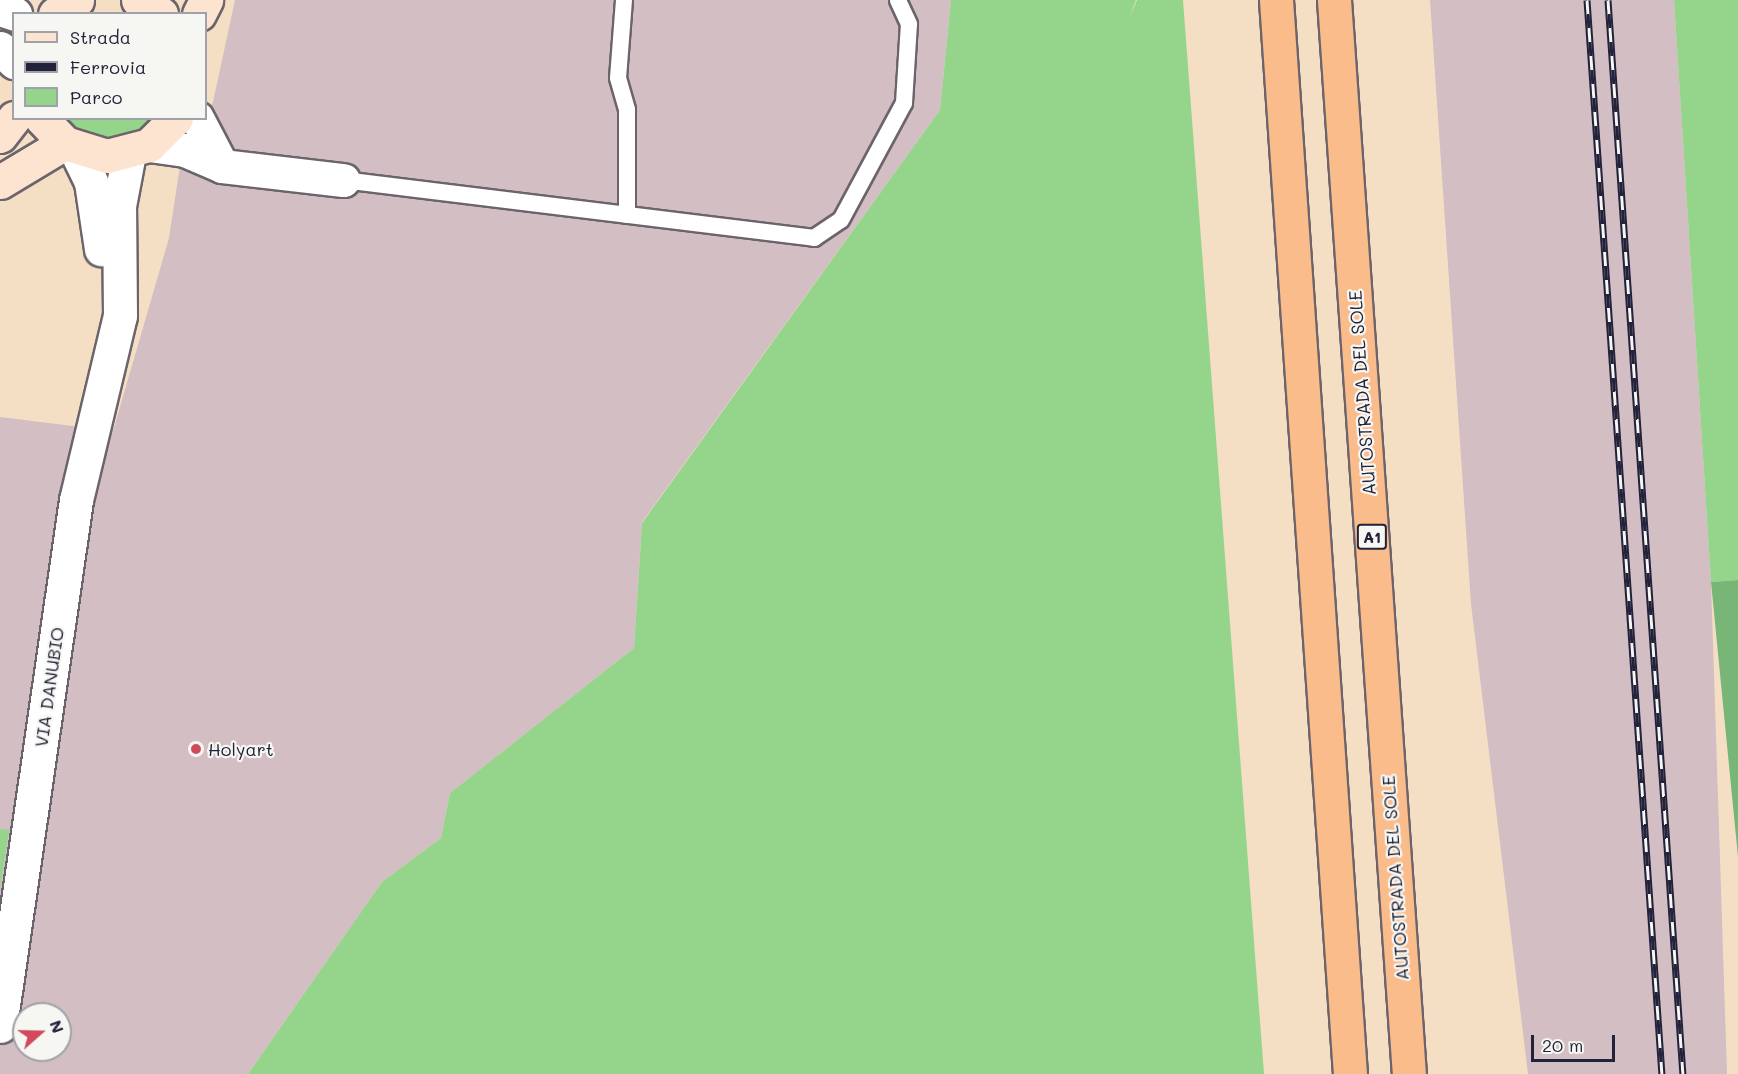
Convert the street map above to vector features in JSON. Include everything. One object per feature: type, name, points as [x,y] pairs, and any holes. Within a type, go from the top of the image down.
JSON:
[{"type":"highway","points":[[1276,0],[1350,1074]]},
{"type":"highway","name":"AUTOSTRADA DEL SOLE","points":[[1334,0],[1409,1074]]},
{"type":"street","points":[[138,0],[158,12]]},
{"type":"street","points":[[0,48],[12,60]]},
{"type":"street","points":[[0,136],[12,120]]},
{"type":"street","points":[[43,120],[70,145],[107,156],[139,149],[185,150],[222,166],[344,180]]},
{"type":"street","points":[[139,149],[174,120]]},
{"type":"street","points":[[198,120],[222,166]]},
{"type":"street","points":[[0,182],[70,145]]},
{"type":"street","name":"VIA DANUBIO","points":[[70,145],[91,182],[99,224],[113,352]]},
{"type":"street","name":"VIA DANUBIO","points":[[0,1026],[76,500],[120,316],[119,206],[139,149]]},
{"type":"lane","points":[[624,0],[618,78],[627,110],[627,215]]},
{"type":"lane","points":[[344,180],[814,237],[841,220],[904,104],[909,24],[898,0]]},
{"type":"shaded area","points":[[235,0],[951,0],[940,110],[642,522],[634,648],[450,793],[441,838],[382,882],[248,1074],[0,1074],[0,417],[113,431],[169,238],[180,166],[204,120],[207,120]]},
{"type":"shaded area","points":[[1430,0],[1674,0],[1711,582],[1727,1074],[1528,1074],[1471,604]]},
{"type":"green space","points":[[951,0],[1136,0],[1129,19],[1137,0],[1183,0],[1264,1074],[248,1074],[382,882],[441,838],[450,793],[634,648],[642,523],[940,110]]},
{"type":"green space","points":[[1674,0],[1738,0],[1738,580],[1711,582]]},
{"type":"green space","points":[[59,120],[157,120],[139,134],[117,141],[74,132]]},
{"type":"green space","points":[[1738,580],[1738,857],[1711,582]]},
{"type":"green space","points":[[0,829],[9,830],[0,889]]},
{"type":"railway","points":[[1587,0],[1662,1074]]},
{"type":"railway","points":[[1608,0],[1683,1074]]},
{"type":"place","name":"Holyart","points":[[196,749]]}]
